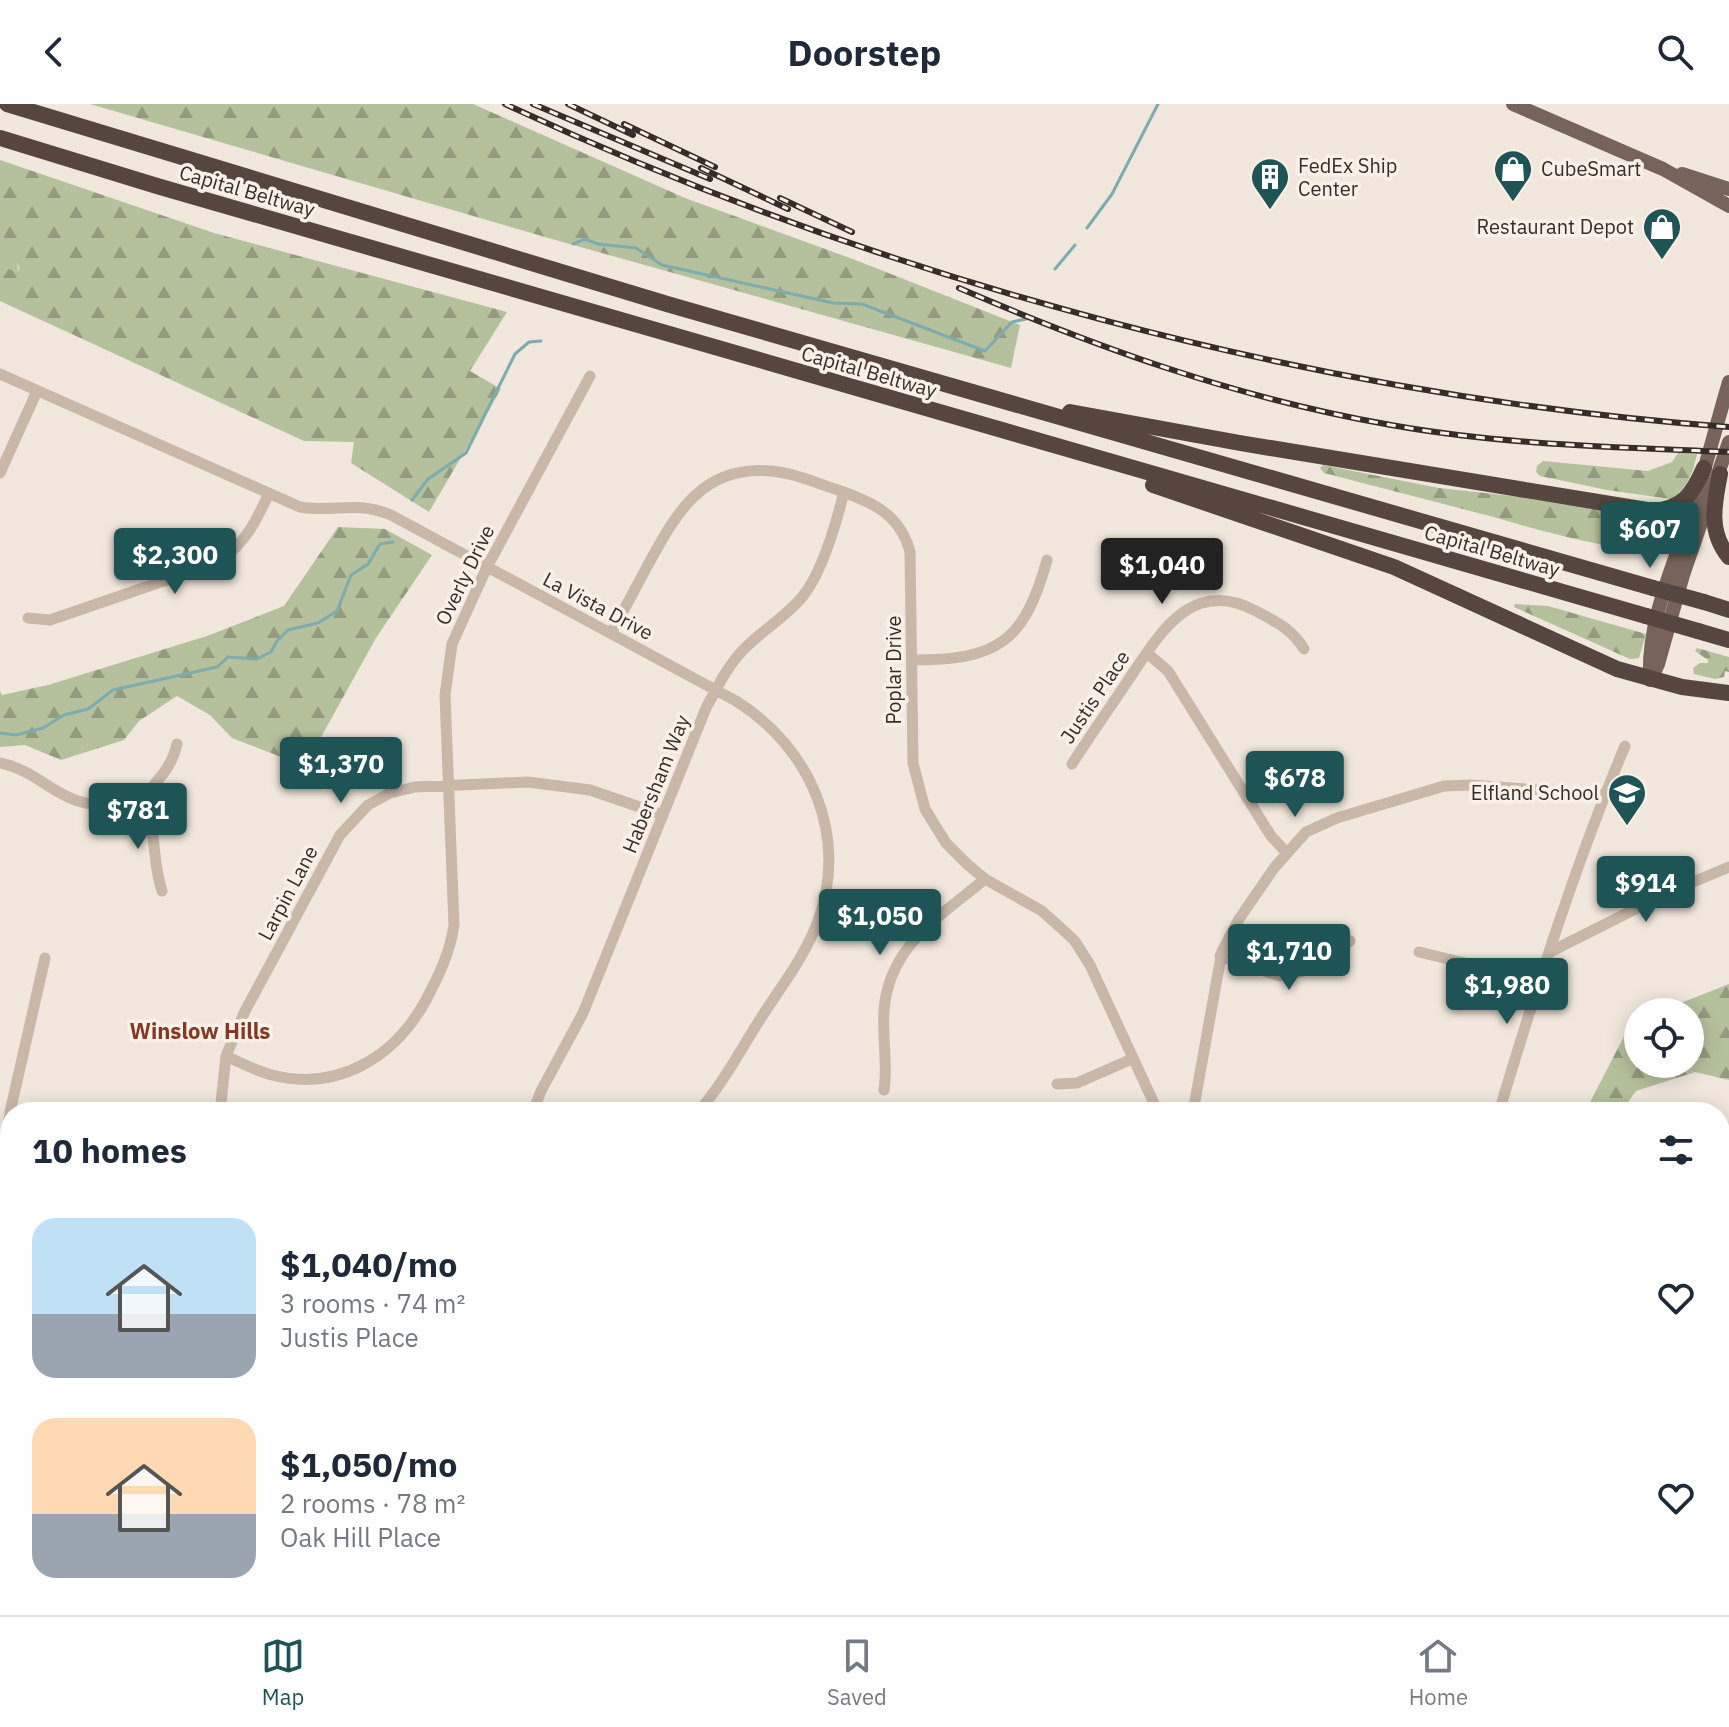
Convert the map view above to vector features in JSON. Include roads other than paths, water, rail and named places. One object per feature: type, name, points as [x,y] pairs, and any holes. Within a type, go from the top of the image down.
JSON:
[{"type":"highway","name":"Capital Beltway","points":[[7,104],[460,243],[1729,610]]},
{"type":"highway","name":"Capital Beltway","points":[[0,138],[966,421],[1729,640]]},
{"type":"highway","points":[[878,365],[1046,407],[1187,434],[1653,511],[1668,510],[1684,501],[1712,471]]},
{"type":"highway","points":[[966,421],[1394,567],[1617,669],[1682,687],[1729,693]]},
{"type":"highway","points":[[1712,471],[1713,519],[1717,536],[1729,557]]},
{"type":"main road","points":[[1513,104],[1663,169],[1729,206]]},
{"type":"main road","points":[[1663,169],[1729,189]]},
{"type":"main road","points":[[1712,471],[1729,382]]},
{"type":"main road","points":[[1650,680],[1652,643],[1661,603],[1712,471],[1729,442]]},
{"type":"street","name":"La Vista Drive","points":[[0,374],[300,507],[318,510],[355,505],[375,508],[716,690],[762,719],[796,756],[819,802],[827,836],[828,864],[822,906],[811,937],[704,1102]]},
{"type":"street","name":"Overly Drive","points":[[226,1056],[273,1075],[299,1079],[346,1073],[389,1049],[406,1032],[441,971],[452,937],[454,911],[445,695],[448,661],[460,621],[590,376]]},
{"type":"street","points":[[0,473],[37,391]]},
{"type":"street","name":"Poplar Drive","points":[[611,633],[673,519],[689,500],[708,485],[736,474],[768,470],[792,474],[844,492],[883,510],[898,524],[908,545],[912,564],[913,763],[919,795],[946,843],[985,879],[1042,911],[1074,940],[1090,965],[1153,1102]]},
{"type":"street","name":"Habersham Way","points":[[537,1102],[583,1013],[716,690],[742,651],[794,606],[808,589],[818,569],[844,492]]},
{"type":"street","points":[[28,618],[50,620],[219,562],[247,538],[269,493]]},
{"type":"street","points":[[912,660],[963,658],[1003,641],[1031,610],[1047,560]]},
{"type":"street","name":"Justis Place","points":[[1072,764],[1164,628],[1179,614],[1197,605],[1218,601],[1245,606],[1296,635],[1304,649]]},
{"type":"street","points":[[1147,653],[1168,671],[1271,836],[1286,852]]},
{"type":"street","points":[[0,763],[18,767],[77,801],[110,806],[142,798],[173,761],[177,744]]},
{"type":"street","points":[[1502,1102],[1542,973],[1604,795],[1625,746]]},
{"type":"street","name":"Larpin Lane","points":[[221,1102],[226,1056],[245,1011],[348,823],[368,805],[390,793],[415,787],[528,782],[566,785],[613,796],[663,815]]},
{"type":"street","points":[[1195,1102],[1220,956],[1239,919],[1286,852],[1306,832],[1322,824],[1444,786],[1471,785],[1604,795]]},
{"type":"street","points":[[142,798],[152,818],[155,871],[162,891]]},
{"type":"street","points":[[1550,952],[1669,892],[1729,867]]},
{"type":"street","points":[[884,1090],[884,1007],[897,962],[921,930],[985,879]]},
{"type":"street","points":[[1220,956],[1280,976],[1303,971],[1350,941]]},
{"type":"street","points":[[1419,952],[1469,964],[1542,973]]},
{"type":"street","points":[[12,1102],[45,958]]},
{"type":"street","points":[[1057,1084],[1077,1083],[1132,1059]]},
{"type":"waterway","points":[[1087,228],[1112,194],[1158,104]]},
{"type":"waterway","points":[[573,244],[585,239],[598,244],[636,248],[662,265],[833,303],[862,304],[985,351],[1012,322],[1030,318]]},
{"type":"waterway","points":[[1055,269],[1075,245]]},
{"type":"waterway","points":[[412,500],[428,479],[466,453],[515,354],[529,342],[541,341]]},
{"type":"waterway","points":[[0,733],[16,735],[43,728],[64,715],[88,709],[113,690],[217,667],[228,657],[257,659],[271,652],[288,630],[318,623],[337,611],[351,575],[368,564],[380,544],[393,542]]},
{"type":"railway","points":[[505,104],[649,167],[797,224],[949,275],[1103,320],[1259,358],[1415,388],[1572,411],[1729,427]]},
{"type":"railway","points":[[533,104],[710,179]]},
{"type":"railway","points":[[568,104],[633,135]]},
{"type":"railway","points":[[624,124],[715,167]]},
{"type":"railway","points":[[701,168],[788,209]]},
{"type":"railway","points":[[780,198],[852,232]]},
{"type":"railway","points":[[959,288],[1170,369],[1334,414],[1475,437],[1729,452]]},
{"type":"place","name":"CubeSmart","points":[[1513,203]]},
{"type":"place","name":"FedEx Ship Center","points":[[1270,211]]},
{"type":"place","name":"Restaurant Depot","points":[[1662,261]]},
{"type":"place","name":"Elfland School","points":[[1627,827]]},
{"type":"district","name":"Winslow Hills","points":[[200,1031]]}]
